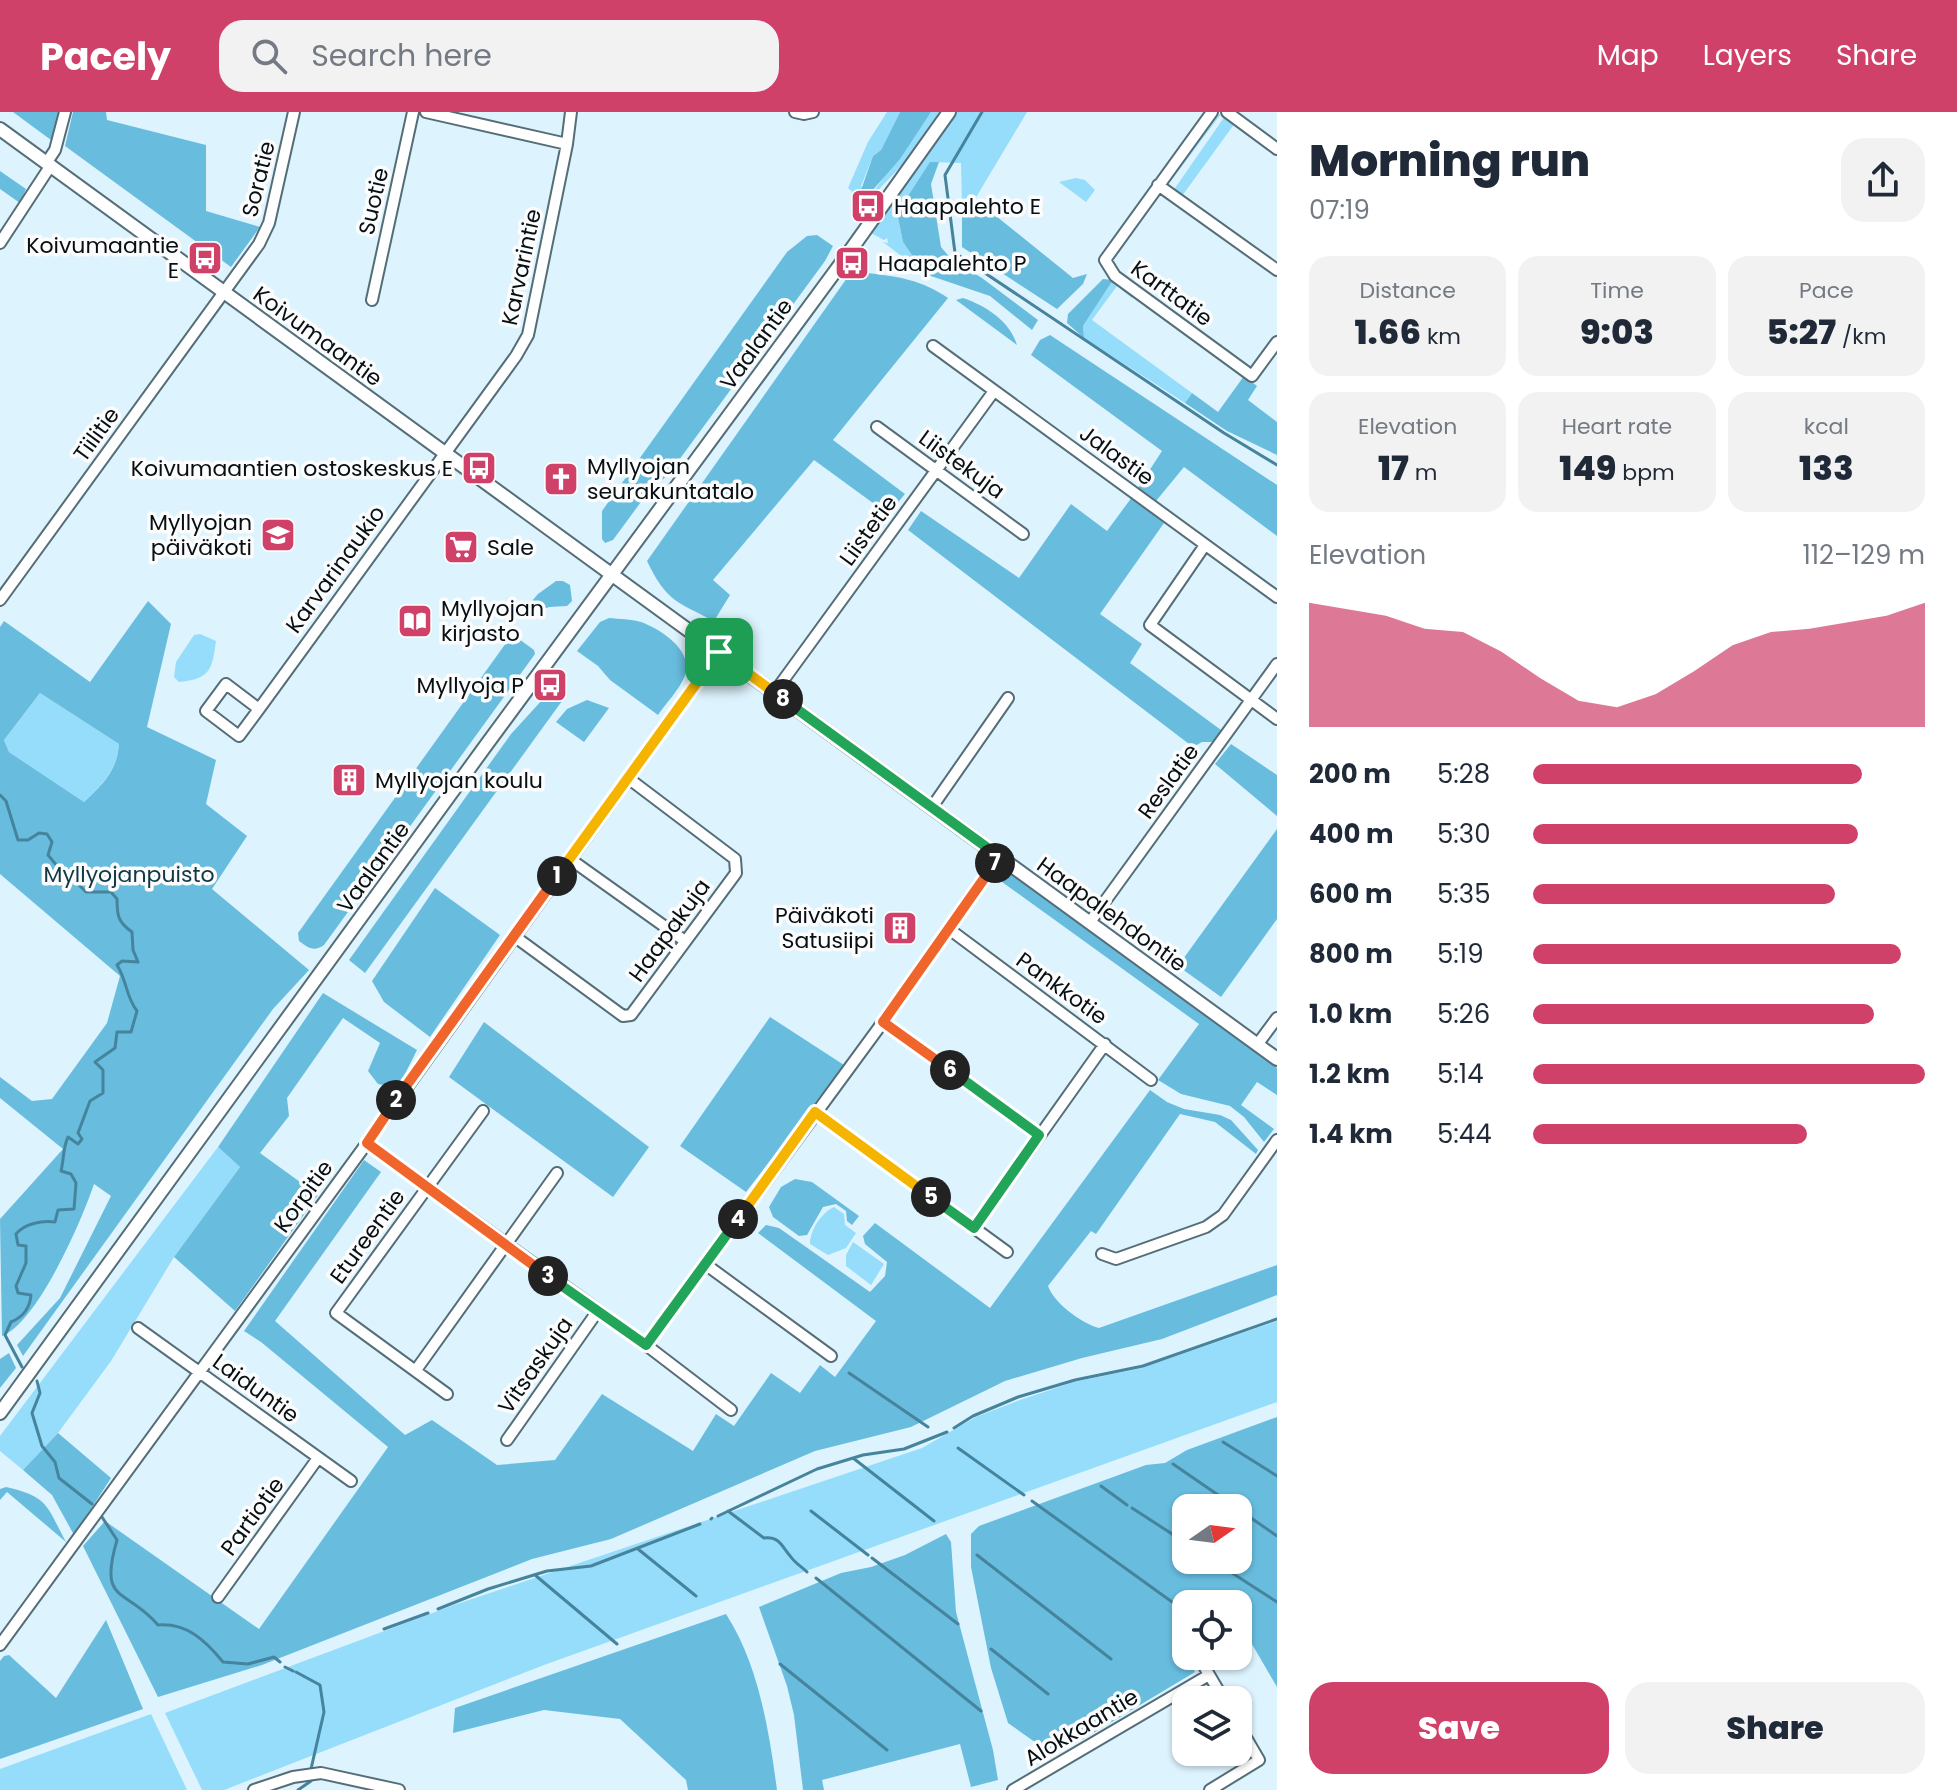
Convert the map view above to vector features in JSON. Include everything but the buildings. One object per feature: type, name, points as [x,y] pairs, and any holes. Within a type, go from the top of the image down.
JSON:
[{"type":"street","points":[[0,243],[49,164],[65,112]]},
{"type":"street","name":"Soratie","points":[[224,292],[259,244],[269,223],[294,112]]},
{"type":"street","name":"Suotie","points":[[372,300],[413,112]]},
{"type":"street","points":[[426,112],[567,144]]},
{"type":"street","name":"Karvarintie","points":[[444,453],[516,356],[528,335],[571,112]]},
{"type":"street","points":[[795,112],[813,112]]},
{"type":"street","name":"Vaalantie","points":[[0,1413],[949,112]]},
{"type":"street","name":"Karttatie","points":[[1212,112],[1105,260],[1115,276],[1252,376],[1277,342]]},
{"type":"street","points":[[1227,112],[1277,149]]},
{"type":"street","name":"Koivumaantie","points":[[0,129],[612,575]]},
{"type":"street","points":[[1158,185],[1277,270]]},
{"type":"street","name":"Tiilitie","points":[[0,600],[224,292]]},
{"type":"street","name":"Jalastie","points":[[933,346],[1277,597]]},
{"type":"street","name":"Liistetie","points":[[774,693],[994,391]]},
{"type":"street","name":"Liistekuja","points":[[877,427],[1023,534]]},
{"type":"street","name":"Karvarinaukio","points":[[259,709],[226,684],[206,711],[239,736],[259,709],[444,453]]},
{"type":"street","points":[[1205,545],[1150,625],[1277,719]]},
{"type":"street","name":"Haapalehdontie","points":[[612,575],[1277,1059]]},
{"type":"street","name":"Korpitie","points":[[0,1645],[367,1143],[719,652]]},
{"type":"street","name":"Reslatie","points":[[1090,922],[1277,664]]},
{"type":"street","points":[[932,807],[1008,698]]},
{"type":"street","name":"Haapakuja","points":[[514,936],[623,1016],[631,1015],[736,873],[735,859],[628,778]]},
{"type":"street","points":[[646,1345],[1000,857]]},
{"type":"street","points":[[570,859],[685,941]]},
{"type":"street","name":"Pankkotie","points":[[949,929],[1151,1080]]},
{"type":"street","points":[[1257,1045],[1277,1018]]},
{"type":"street","points":[[883,1022],[1039,1135]]},
{"type":"street","points":[[974,1228],[1105,1044]]},
{"type":"street","name":"Etureentie","points":[[447,1394],[336,1313],[483,1111]]},
{"type":"street","points":[[815,1112],[1007,1252]]},
{"type":"street","points":[[1102,1254],[1116,1259],[1206,1227],[1223,1215],[1277,1140]]},
{"type":"street","points":[[367,1143],[731,1410]]},
{"type":"street","points":[[416,1370],[557,1173]]},
{"type":"street","points":[[705,1264],[831,1356]]},
{"type":"street","name":"Vitsaskuja","points":[[507,1440],[597,1312]]},
{"type":"street","name":"Laiduntie","points":[[138,1328],[351,1481]]},
{"type":"street","name":"Partiotie","points":[[218,1597],[318,1458]]},
{"type":"street","points":[[1206,1670],[1216,1686]]},
{"type":"street","name":"Alokkaantie","points":[[1015,1790],[1209,1675]]},
{"type":"street","points":[[1252,1748],[1259,1760],[1252,1764]]},
{"type":"street","points":[[1210,1790],[1249,1766]]},
{"type":"street","points":[[254,1790],[293,1777],[321,1773],[399,1790]]},
{"type":"shaded area","points":[[887,112],[900,112],[881,150],[873,156],[861,186],[869,198],[931,112],[939,112],[904,163],[866,203],[848,188],[868,142]]},
{"type":"shaded area","points":[[957,112],[1027,112],[975,199],[962,204],[961,163],[931,162],[897,213],[903,242],[925,274],[883,242],[888,243],[887,238],[884,240],[871,233]]},
{"type":"shaded area","points":[[1221,114],[1170,182],[1169,179],[1215,115]]},
{"type":"shaded area","points":[[1225,116],[1235,123],[1182,196],[1173,191]]},
{"type":"shaded area","points":[[1076,178],[1085,180],[1095,190],[1086,202],[1059,182]]},
{"type":"shaded area","points":[[1113,280],[1134,295],[1132,298],[1117,286],[1092,320],[1192,393],[1185,403],[1084,338],[1083,326]]},
{"type":"shaded area","points":[[200,634],[216,641],[211,665],[204,675],[179,682],[174,677],[176,662],[194,635]]},
{"type":"shaded area","points":[[40,693],[119,744],[112,769],[84,802],[9,752],[4,740]]},
{"type":"shaded area","points":[[218,1147],[240,1167],[174,1257],[111,1361],[58,1433],[23,1470],[0,1451],[0,1436]]},
{"type":"shaded area","points":[[834,1207],[844,1214],[845,1225],[856,1233],[846,1248],[828,1255],[810,1244],[810,1239],[821,1218]]},
{"type":"shaded area","points":[[853,1242],[884,1264],[871,1285],[846,1266],[846,1255]]},
{"type":"shaded area","points":[[1277,1321],[1277,1402],[544,1665],[224,1790],[202,1790],[165,1713],[454,1605],[922,1448],[976,1417],[1020,1400],[1074,1382],[1142,1368]]},
{"type":"shaded area","points":[[151,1714],[187,1790],[0,1790],[0,1769]]},
{"type":"green space","points":[[13,112],[59,112],[51,140]]},
{"type":"green space","points":[[73,112],[106,112],[107,120],[206,145],[206,211],[260,227],[231,267],[65,146]]},
{"type":"green space","points":[[900,112],[931,112],[900,159],[865,199],[860,193],[873,156],[881,150]]},
{"type":"green space","points":[[930,162],[939,162],[931,184],[941,247],[952,260],[982,278],[1038,320],[1032,330],[990,296],[925,274],[903,242],[897,213]]},
{"type":"green space","points":[[0,171],[26,189],[20,203],[0,189]]},
{"type":"green space","points":[[975,199],[1073,278],[1087,274],[1083,284],[1057,309],[962,247],[962,204]]},
{"type":"green space","points":[[817,235],[833,246],[825,261],[668,475],[649,491],[613,540],[605,543],[602,539],[602,511],[787,252],[807,236]]},
{"type":"green space","points":[[866,273],[909,280],[948,298],[833,440],[905,494],[888,514],[814,460],[713,580],[730,595],[714,621],[667,593],[647,561],[847,278]]},
{"type":"green space","points":[[1103,279],[1113,280],[1083,326],[1084,338],[1067,323],[1068,314]]},
{"type":"green space","points":[[963,298],[980,305],[1003,322],[1017,345],[956,300]]},
{"type":"green space","points":[[1050,335],[1277,485],[1277,536],[1184,467],[1156,501],[1138,488],[1162,451],[1031,355],[1040,340]]},
{"type":"green space","points":[[1244,376],[1257,386],[1248,400],[1277,422],[1277,455],[1227,431],[1185,403],[1192,393],[1218,412]]},
{"type":"green space","points":[[1132,497],[1164,523],[1100,614],[1142,644],[1130,663],[1221,730],[1214,742],[1202,742],[1193,747],[908,530],[921,511],[1019,578],[1071,504],[1107,531]]},
{"type":"green space","points":[[556,581],[570,585],[572,601],[567,606],[549,607],[527,616],[525,609],[538,594]]},
{"type":"green space","name":"Myllyojanpuisto","points":[[148,601],[171,624],[147,727],[216,760],[206,804],[247,836],[212,889],[309,970],[273,1009],[23,1356],[17,1345],[60,1298],[111,1196],[94,1184],[80,1221],[44,1291],[16,1327],[2,1336],[0,1219],[63,1149],[0,1098],[0,1077],[32,1101],[52,1099],[107,1023],[120,976],[0,874],[0,627],[4,621],[90,682]],"holes":[[[40,693],[119,744],[112,769],[84,802],[9,752],[4,740]]]},
{"type":"green space","points":[[609,618],[649,625],[679,647],[686,663],[685,676],[658,715],[577,651],[600,622]]},
{"type":"green space","points":[[519,639],[535,654],[324,945],[314,949],[305,946],[299,941],[298,933],[506,643]]},
{"type":"green space","points":[[543,699],[562,701],[365,973],[349,960],[511,734]]},
{"type":"green space","points":[[587,700],[609,708],[584,742],[556,722],[567,709]]},
{"type":"green space","points":[[1231,744],[1277,775],[1277,816],[1215,764]]},
{"type":"green space","points":[[1277,829],[1277,919],[1221,997],[1178,966]]},
{"type":"green space","points":[[1010,873],[1277,1068],[1277,1095],[1257,1082],[1241,1105],[1274,1129],[1264,1142],[1244,1117],[1230,1106],[1181,1094],[1158,1080],[1199,1024],[1002,882]]},
{"type":"green space","points":[[435,888],[500,935],[430,1037],[384,1002],[372,981]]},
{"type":"green space","points":[[323,993],[417,1050],[398,1088],[378,1084],[368,1071],[380,1043],[343,1018],[287,1098],[289,1116],[260,1153],[318,1195],[235,1311],[174,1257],[240,1167],[218,1147]]},
{"type":"green space","points":[[770,1017],[844,1065],[746,1192],[680,1146]]},
{"type":"green space","points":[[484,1022],[649,1147],[613,1197],[449,1077]]},
{"type":"green space","points":[[1150,1090],[1184,1109],[1231,1120],[1258,1150],[1256,1154],[1215,1122],[1180,1114],[1096,1234],[1091,1231],[1048,1286],[1051,1292],[1069,1312],[1099,1328],[1277,1265],[1277,1295],[1162,1339],[1005,1381],[911,1427],[815,1451],[611,1539],[532,1559],[262,1665],[158,1697],[83,1546],[105,1521],[259,1629],[388,1447],[244,1331],[364,1160],[381,1172],[275,1321],[405,1435],[432,1420],[497,1465],[555,1460],[602,1394],[693,1451],[716,1414],[734,1426],[771,1373],[800,1393],[820,1365],[835,1377],[876,1321],[758,1233],[766,1225],[779,1228],[870,1292],[885,1276],[887,1262],[865,1244],[863,1236],[875,1223],[990,1308]]},
{"type":"green space","points":[[795,1179],[812,1182],[859,1216],[852,1225],[847,1221],[846,1211],[836,1204],[823,1207],[807,1235],[799,1236],[773,1217],[769,1207],[781,1187]]},
{"type":"green space","points":[[9,1353],[16,1368],[0,1388],[0,1359]]},
{"type":"green space","points":[[1277,1417],[1277,1687],[1252,1644],[1252,1590],[1172,1590],[1172,1670],[1195,1672],[1085,1738],[1052,1754],[1008,1723],[991,1668],[971,1567],[971,1534],[979,1526],[1146,1465],[1165,1463],[1187,1450]]},
{"type":"green space","points":[[58,1433],[111,1478],[74,1535],[52,1495],[23,1470]]},
{"type":"green space","points":[[6,1487],[31,1495],[45,1504],[66,1542],[7,1492],[0,1500],[0,1489]]},
{"type":"green space","points":[[946,1534],[951,1542],[956,1612],[993,1750],[998,1780],[971,1787],[960,1744],[822,1780],[824,1790],[803,1790],[794,1715],[759,1607],[841,1573],[905,1555]]},
{"type":"green space","points":[[726,1614],[755,1677],[777,1790],[688,1790],[686,1780],[620,1719],[544,1710],[453,1733],[455,1708]]},
{"type":"green space","points":[[106,1620],[143,1709],[0,1759],[0,1661],[9,1655],[56,1698]]},
{"type":"waterway","points":[[982,112],[945,175],[955,253],[1224,433],[1277,465]]},
{"type":"waterway","points":[[0,795],[6,801],[18,840],[28,840],[39,833],[47,834],[52,842],[48,855],[62,872],[76,872],[79,885],[86,892],[111,892],[117,899],[119,918],[132,932],[133,950],[138,962],[122,961],[117,965],[137,1011],[131,1032],[117,1032],[115,1048],[95,1062],[103,1070],[103,1093],[90,1101],[78,1133],[82,1139],[78,1144],[68,1137],[65,1145],[61,1171],[71,1174],[76,1183],[74,1209],[58,1210],[55,1222],[34,1224],[16,1234],[18,1245],[26,1246],[26,1263],[16,1286],[18,1293],[31,1295],[25,1312],[11,1322],[5,1335],[22,1367]]},
{"type":"waterway","points":[[954,1428],[973,1416],[1018,1397],[1075,1380],[1143,1366],[1277,1319]]},
{"type":"waterway","points":[[849,1373],[928,1427]]},
{"type":"waterway","points":[[37,1381],[40,1393],[32,1413],[42,1446],[55,1462],[59,1478],[92,1504]]},
{"type":"waterway","points":[[718,1516],[817,1469],[863,1455],[904,1449],[947,1432]]},
{"type":"waterway","points":[[1223,1442],[1277,1476]]},
{"type":"waterway","points":[[958,1448],[1024,1495]]},
{"type":"waterway","points":[[853,1458],[934,1521]]},
{"type":"waterway","points":[[1173,1464],[1217,1494]]},
{"type":"waterway","points":[[1101,1486],[1127,1505]]},
{"type":"waterway","points":[[1032,1501],[1172,1602]]},
{"type":"waterway","points":[[1132,1508],[1172,1534]]},
{"type":"waterway","points":[[728,1511],[764,1538],[777,1540],[807,1572]]},
{"type":"waterway","points":[[811,1511],[868,1555]]},
{"type":"waterway","points":[[102,1517],[117,1540],[111,1575],[118,1593],[158,1625],[178,1627],[195,1634],[223,1662],[248,1664],[274,1657],[280,1662]]},
{"type":"waterway","points":[[1252,1519],[1277,1536]]},
{"type":"waterway","points":[[438,1609],[488,1589],[547,1571],[591,1566],[700,1524]]},
{"type":"waterway","points":[[638,1549],[696,1596]]},
{"type":"waterway","points":[[977,1555],[1111,1659]]},
{"type":"waterway","points":[[872,1558],[958,1624]]},
{"type":"waterway","points":[[1234,1574],[1277,1602]]},
{"type":"waterway","points":[[535,1575],[617,1644]]},
{"type":"waterway","points":[[816,1578],[981,1711]]},
{"type":"waterway","points":[[384,1629],[428,1613]]},
{"type":"waterway","points":[[991,1649],[1048,1694]]},
{"type":"waterway","points":[[780,1664],[887,1750]]},
{"type":"waterway","points":[[285,1667],[293,1671]]},
{"type":"waterway","points":[[296,1672],[320,1685],[324,1712],[311,1769]]},
{"type":"waterway","points":[[298,1790],[311,1781]]},
{"type":"place","name":"Haapalehto E","points":[[868,206]]},
{"type":"place","name":"Koivumaantie E","points":[[205,258]]},
{"type":"place","name":"Haapalehto P","points":[[852,263]]},
{"type":"place","name":"Koivumaantien ostoskeskus E","points":[[479,468]]},
{"type":"place","name":"Myllyojan seurakuntatalo","points":[[561,479]]},
{"type":"place","name":"Myllyojan päiväkoti","points":[[278,535]]},
{"type":"place","name":"Sale","points":[[461,547]]},
{"type":"place","name":"Myllyojan kirjasto","points":[[415,621]]},
{"type":"place","name":"Myllyoja P","points":[[550,685]]},
{"type":"place","name":"Myllyojan koulu","points":[[349,780]]},
{"type":"place","name":"Päiväkoti Satusiipi","points":[[900,928]]},
{"type":"route","points":[[719,652],[1000,857],[883,1022],[1039,1135],[974,1228],[815,1112],[646,1345],[367,1143],[719,652]]}]
